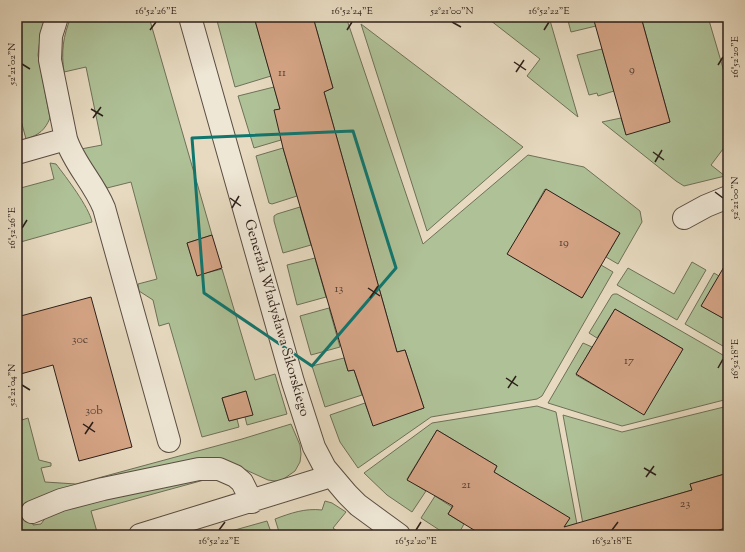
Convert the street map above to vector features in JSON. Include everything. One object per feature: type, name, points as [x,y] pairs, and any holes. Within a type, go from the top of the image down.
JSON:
[{"type":"street","points":[[57,17],[51,36],[50,60],[66,139],[70,150],[98,195],[104,208],[169,441]]},
{"type":"street","name":"Generała Władysława Sikorskiego","points":[[190,17],[293,382],[314,447],[331,476],[358,505],[399,535]]},
{"type":"street","points":[[17,153],[66,139]]},
{"type":"street","points":[[684,218],[706,206],[728,197]]},
{"type":"street","points":[[32,512],[61,500],[103,488],[199,469],[220,469],[236,476],[242,482],[252,502]]},
{"type":"street","points":[[140,535],[252,502],[331,476]]},
{"type":"highlighted area","points":[[353,131],[396,268],[312,366],[204,293],[192,138]]},
{"type":"green space","points":[[17,17],[46,17],[40,39],[38,55],[50,118],[41,132],[26,139],[20,117],[17,118]]},
{"type":"green space","points":[[71,17],[149,17],[212,235],[187,243],[197,275],[222,269],[255,380],[275,374],[287,414],[247,425],[245,417],[246,391],[222,398],[229,421],[237,419],[239,427],[202,437],[169,323],[159,326],[153,300],[139,291],[138,284],[157,279],[131,182],[107,188],[81,149],[102,145],[86,67],[64,72],[63,44]]},
{"type":"green space","points":[[216,17],[254,17],[271,76],[235,87]]},
{"type":"green space","points":[[313,17],[346,17],[423,244],[528,155],[584,167],[640,211],[642,222],[618,264],[606,257],[620,233],[545,189],[508,254],[582,298],[601,265],[613,272],[542,396],[537,399],[431,417],[358,468],[340,442],[330,415],[365,403],[373,425],[424,408],[405,350],[397,352],[324,92],[333,88]]},
{"type":"green space","points":[[486,17],[549,17],[578,117],[527,76],[540,59]]},
{"type":"green space","points":[[567,17],[593,17],[596,26],[571,32]]},
{"type":"green space","points":[[641,17],[708,17],[728,85],[728,134],[725,135],[726,145],[711,165],[725,176],[684,186],[602,122],[621,118],[626,134],[670,122]]},
{"type":"green space","points":[[361,24],[523,147],[427,231]]},
{"type":"green space","points":[[602,49],[614,91],[598,96],[597,93],[589,95],[577,55]]},
{"type":"green space","points":[[274,87],[280,109],[281,140],[254,148],[238,96]]},
{"type":"green space","points":[[283,148],[297,196],[272,204],[269,203],[256,156]]},
{"type":"green space","points":[[50,163],[56,164],[71,184],[87,208],[92,222],[17,243],[17,189],[54,179]]},
{"type":"green space","points":[[300,207],[311,245],[283,253],[274,216]]},
{"type":"green space","points":[[315,258],[326,297],[297,305],[287,265]]},
{"type":"green space","points":[[692,262],[706,270],[677,320],[617,285],[628,268],[674,294]]},
{"type":"green space","points":[[714,273],[719,276],[702,306],[728,321],[728,349],[685,324]]},
{"type":"green space","points":[[614,294],[617,294],[728,358],[728,399],[622,426],[548,403],[583,343],[592,347],[576,375],[644,414],[683,349],[615,309],[597,338],[589,333]]},
{"type":"green space","points":[[329,308],[340,347],[311,355],[300,316]]},
{"type":"green space","points":[[344,358],[348,371],[354,370],[362,395],[325,407],[312,366]]},
{"type":"green space","points":[[537,406],[556,412],[579,535],[559,535],[569,518],[494,472],[497,466],[437,430],[407,479],[426,491],[412,512],[387,495],[364,473],[432,423]]},
{"type":"green space","points":[[728,406],[728,473],[690,484],[692,490],[593,519],[585,535],[563,415],[622,432]]},
{"type":"green space","points":[[21,413],[22,420],[28,418],[39,460],[51,463],[51,466],[41,468],[45,482],[76,484],[242,439],[291,424],[300,445],[300,462],[295,471],[282,480],[275,481],[268,480],[246,470],[219,462],[75,489],[32,500],[33,525],[41,524],[46,517],[76,502],[215,477],[91,511],[97,532],[85,535],[17,535],[17,414]]},
{"type":"green space","points":[[435,496],[452,507],[448,514],[464,524],[458,535],[447,535],[421,518]]},
{"type":"green space","points":[[325,501],[332,503],[346,512],[333,528],[342,535],[280,535],[275,519],[304,510],[322,510]]},
{"type":"green space","points":[[267,521],[272,535],[249,535],[248,533],[242,535],[217,535]]},
{"type":"building","points":[[254,17],[313,17],[333,88],[324,92],[397,352],[405,350],[424,408],[373,426],[354,370],[348,371],[283,148],[274,110],[280,109]]},
{"type":"building","points":[[593,17],[641,17],[670,122],[626,135]]},
{"type":"building","points":[[546,189],[620,233],[582,298],[507,254]]},
{"type":"building","points":[[212,235],[222,268],[197,276],[187,243]]},
{"type":"building","points":[[728,260],[728,321],[701,306]]},
{"type":"building","points":[[91,297],[132,447],[79,461],[53,365],[17,375],[17,317]]},
{"type":"building","points":[[615,309],[683,349],[644,415],[576,374]]},
{"type":"building","points":[[246,391],[253,415],[229,421],[222,398]]},
{"type":"building","points":[[437,430],[497,466],[494,472],[570,518],[564,527],[692,490],[690,484],[728,473],[728,527],[705,535],[482,535],[448,514],[453,506],[407,480]]}]
